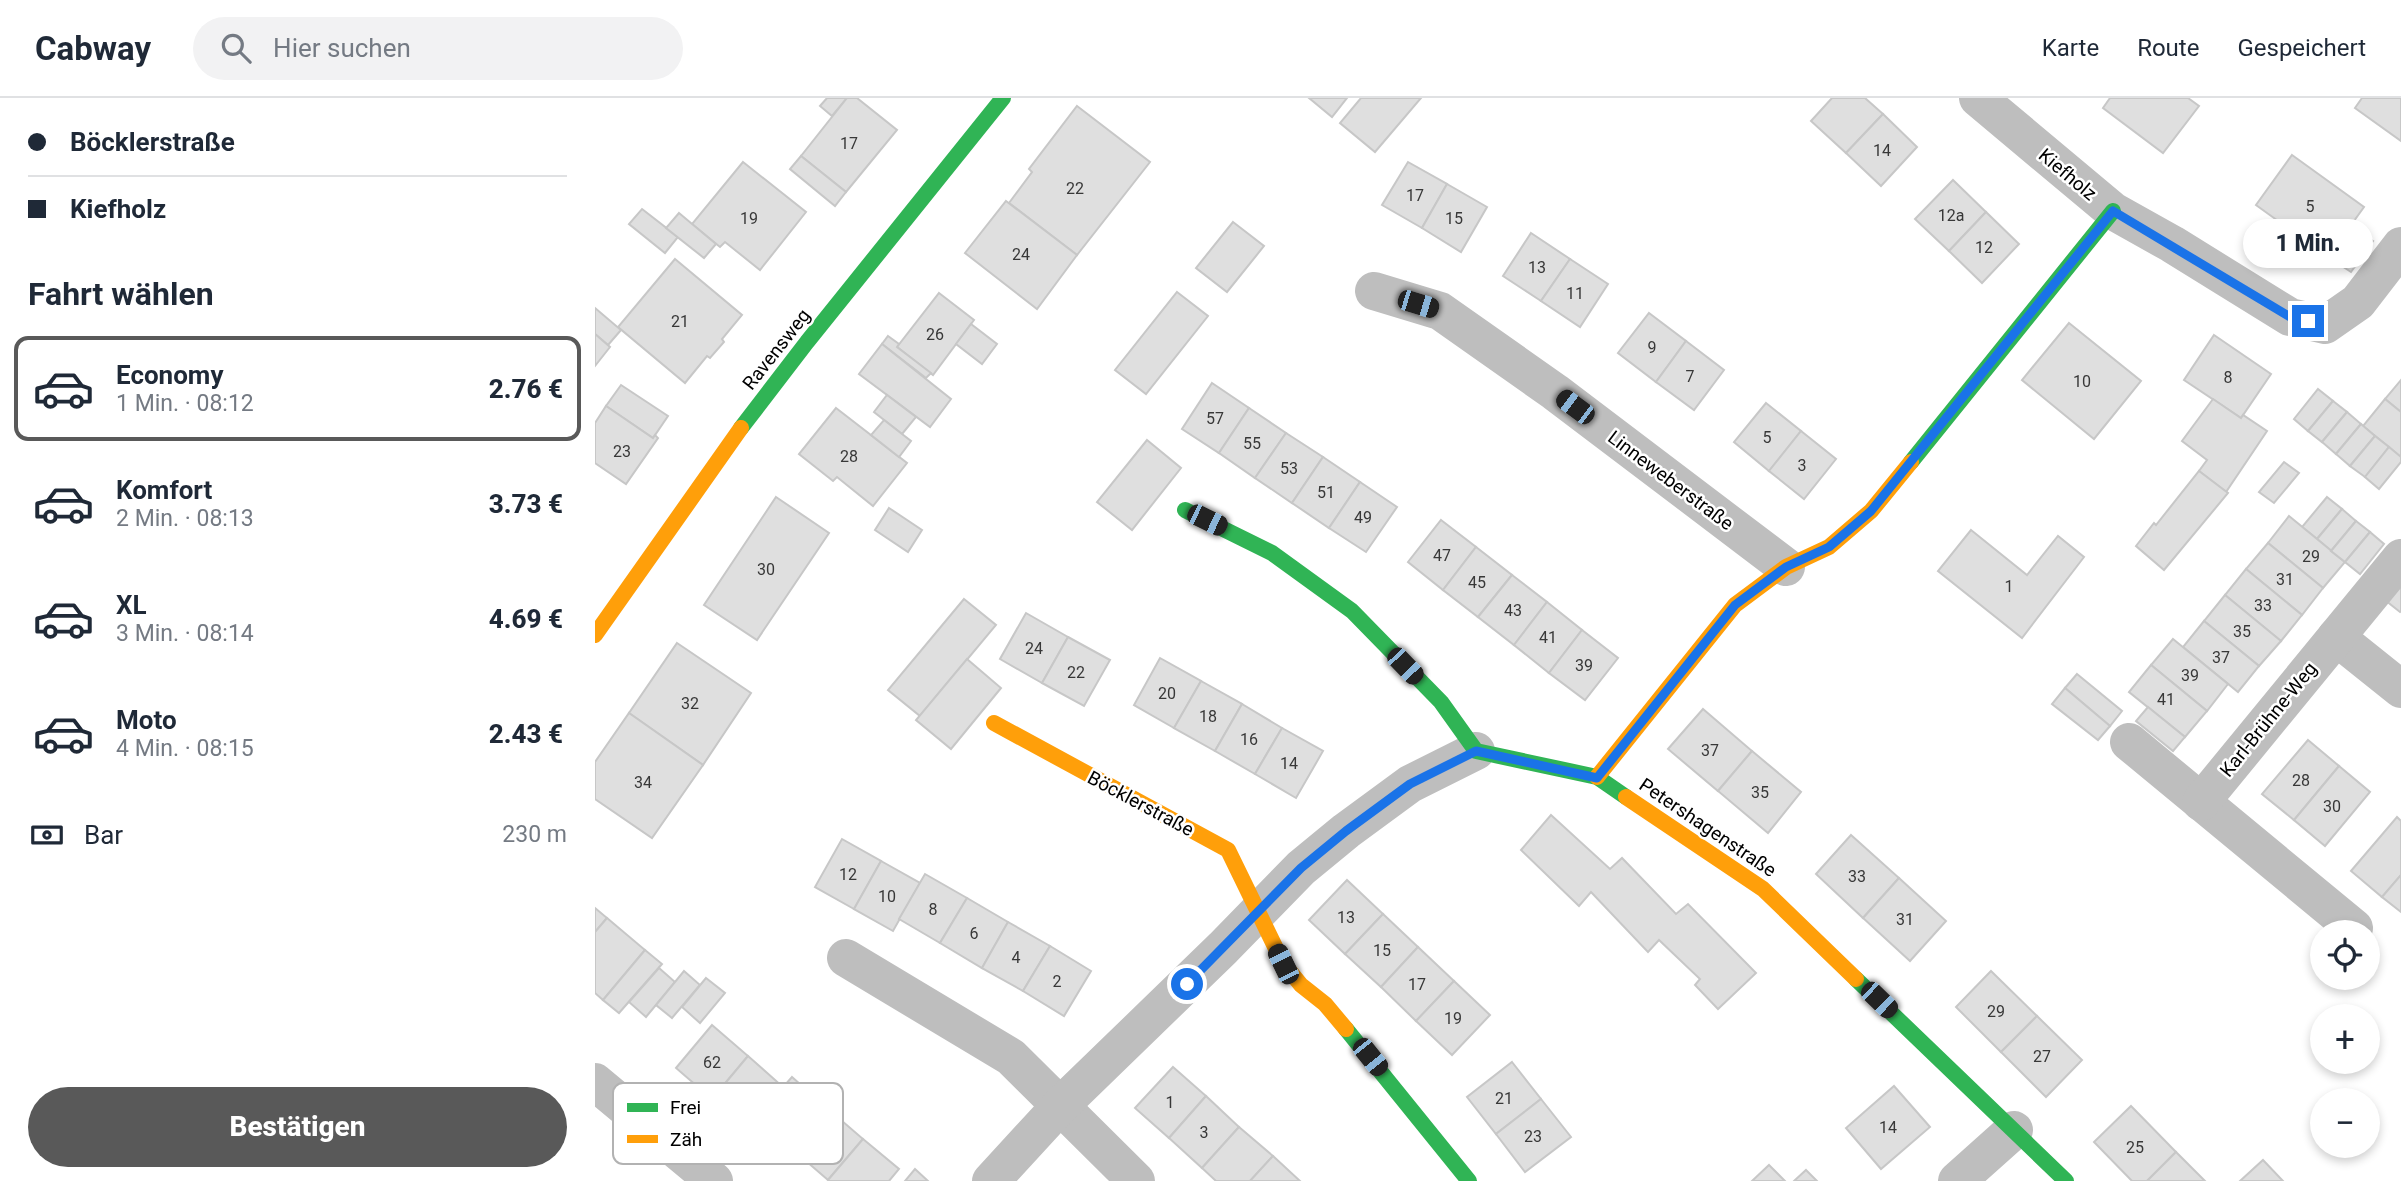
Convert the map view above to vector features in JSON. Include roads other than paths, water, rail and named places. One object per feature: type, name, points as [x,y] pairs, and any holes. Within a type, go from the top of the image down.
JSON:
[{"type":"street","name":"Ravensweg","points":[[595,635],[722,453],[807,342],[1003,98]]},
{"type":"street","name":"Kiefholz","points":[[1978,98],[2113,211],[2290,317],[2325,325],[2358,302],[2401,246]]},
{"type":"street","points":[[1597,778],[1735,605],[1786,567],[1829,547],[1871,511],[2113,211]]},
{"type":"street","name":"Linneweberstraße","points":[[1374,292],[1440,311],[1555,391],[1786,567]]},
{"type":"street","points":[[991,1181],[1060,1106],[1301,868],[1410,784],[1476,751],[1441,702],[1352,611],[1272,553],[1185,510]]},
{"type":"street","name":"Karl-Brühne-Weg","points":[[2201,802],[2401,558]]},
{"type":"street","points":[[2336,637],[2401,689]]},
{"type":"street","name":"Böcklerstraße","points":[[994,723],[1228,850],[1283,964],[1301,985],[1325,1004],[1469,1181]]},
{"type":"street","points":[[2129,742],[2344,920]]},
{"type":"street","name":"Petershagenstraße","points":[[1476,751],[1597,778],[1763,889],[2066,1181]]},
{"type":"street","points":[[846,958],[1011,1058],[1136,1181]]},
{"type":"street","points":[[595,1082],[613,1097]]},
{"type":"street","points":[[1957,1181],[2014,1130]]},
{"type":"street","points":[[694,1164],[714,1181]]}]
